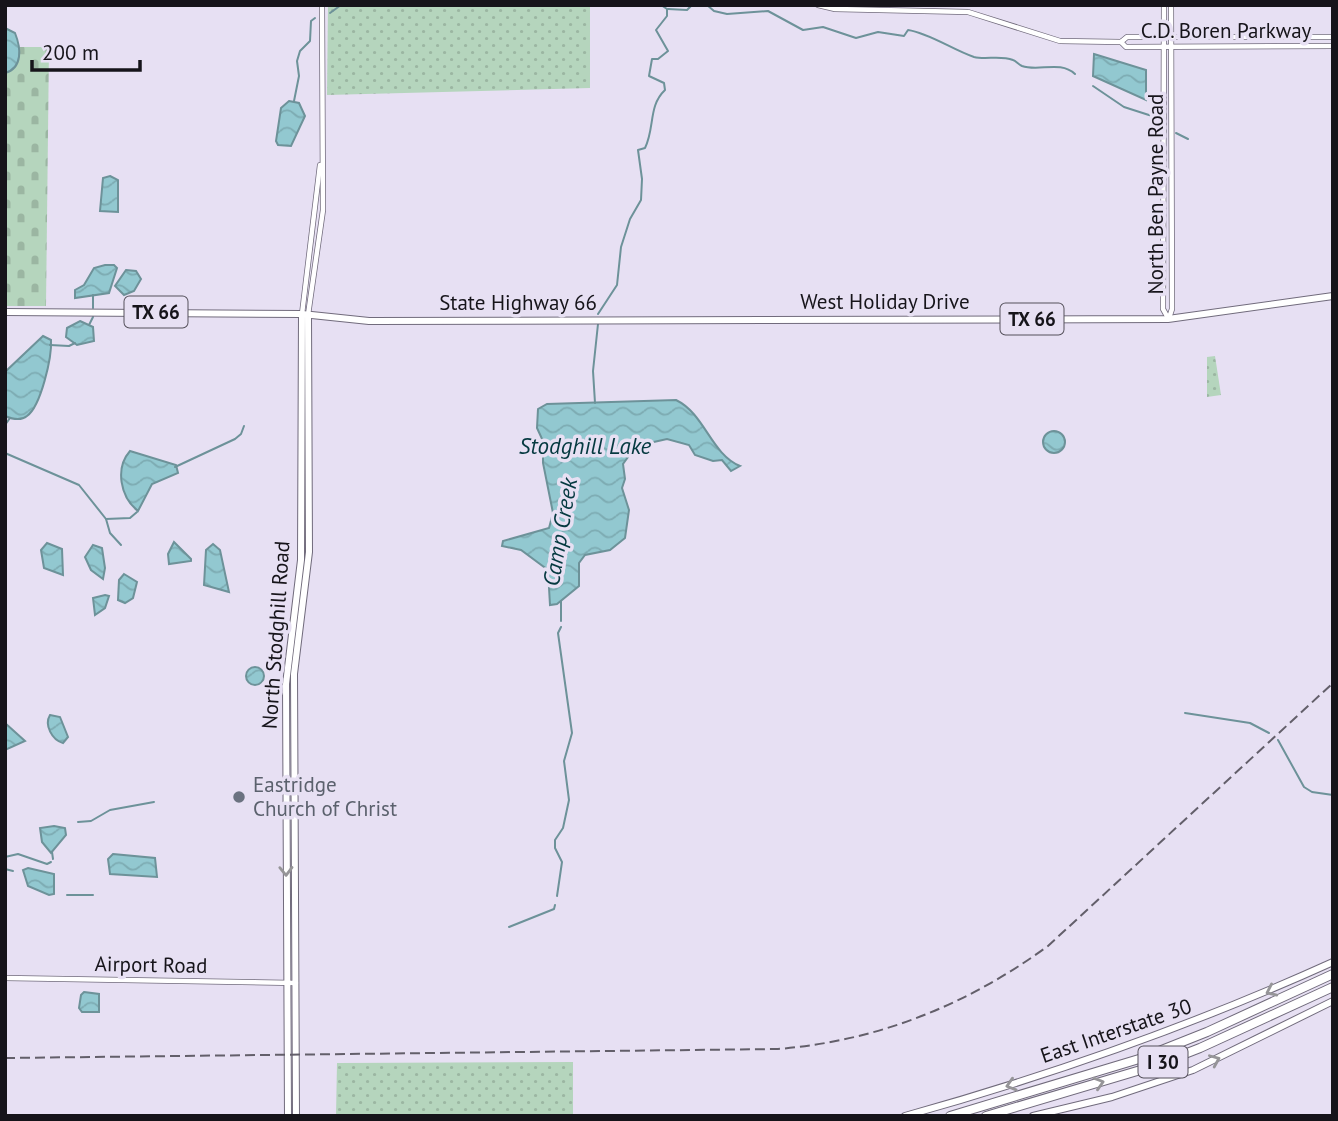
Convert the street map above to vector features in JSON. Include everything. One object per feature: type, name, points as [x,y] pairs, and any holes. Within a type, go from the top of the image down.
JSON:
[{"type":"highway","name":"I 30","points":[[950,1116],[1139,1059],[1246,1015],[1333,973]]},
{"type":"highway","name":"I 30","points":[[986,1116],[1154,1066],[1200,1048],[1333,987]]},
{"type":"main road","name":"West Holiday Drive","points":[[730,319],[1168,319],[1333,296]]},
{"type":"main road","name":"TX 66","points":[[5,312],[305,314]]},
{"type":"main road","name":"State Highway 66","points":[[305,314],[349,321],[730,319]]},
{"type":"main road","name":"North Stodghill Road","points":[[296,1116],[286,684],[301,560],[305,314]]},
{"type":"main road","name":"East Interstate 30","points":[[905,1116],[1028,1080],[1180,1028],[1333,962]]},
{"type":"main road","name":"North Stodghill Road","points":[[288,1116],[292,983]]},
{"type":"main road","points":[[1033,1116],[1112,1097],[1193,1070],[1333,1001]]},
{"type":"street","name":"North Stodghill Road","points":[[305,314],[321,158],[322,5]]},
{"type":"street","name":"C.D. Boren Parkway","points":[[818,5],[845,9],[968,12],[1060,41],[1121,42],[1127,37],[1333,37]]},
{"type":"street","name":"North Ben Payne Road","points":[[1164,5],[1163,309],[1168,319]]},
{"type":"street","name":"North Ben Payne Road","points":[[1168,319],[1172,309],[1171,5]]},
{"type":"street","name":"C.D. Boren Parkway","points":[[1121,42],[1126,47],[1333,46]]},
{"type":"street","points":[[1163,269],[1172,269]]},
{"type":"street","name":"Airport Road","points":[[5,978],[292,983]]},
{"type":"green space","points":[[328,5],[590,5],[590,88],[327,95]]},
{"type":"green space","points":[[5,47],[49,47],[46,306],[5,306]]},
{"type":"green space","points":[[1215,356],[1221,395],[1207,397],[1207,357]]},
{"type":"green space","points":[[573,1062],[573,1116],[336,1116],[337,1063]]},
{"type":"water","points":[[5,28],[15,33],[19,57],[15,67],[5,73]]},
{"type":"water","points":[[1094,54],[1146,70],[1146,100],[1093,76]]},
{"type":"water","points":[[289,101],[299,103],[305,116],[291,146],[278,145],[276,141],[281,108]]},
{"type":"water","points":[[110,176],[118,180],[118,212],[100,211],[103,178]]},
{"type":"water","points":[[114,265],[117,268],[109,293],[75,298],[75,290],[84,285],[94,268]]},
{"type":"water","points":[[126,270],[136,271],[141,279],[134,291],[124,295],[115,286]]},
{"type":"water","points":[[80,321],[93,327],[94,341],[77,345],[66,337],[67,328]]},
{"type":"water","points":[[43,336],[51,340],[51,348],[45,381],[37,402],[25,418],[5,416],[5,372]]},
{"type":"water","name":"Stodghill Lake","points":[[676,400],[694,415],[722,453],[740,466],[731,471],[722,460],[713,461],[695,455],[689,445],[667,439],[636,446],[623,464],[625,479],[622,488],[629,510],[625,538],[610,550],[585,555],[579,563],[579,586],[557,604],[550,605],[548,570],[521,550],[502,546],[503,541],[549,528],[553,513],[543,463],[543,441],[537,428],[538,409],[547,404]]},
{"type":"water","points":[[1054,431],[1062,434],[1065,442],[1062,450],[1054,453],[1046,450],[1043,442],[1046,434]]},
{"type":"water","points":[[130,451],[176,465],[178,473],[152,484],[138,511],[127,498],[122,482],[122,466]]},
{"type":"water","points":[[174,542],[191,561],[169,564],[168,554]]},
{"type":"water","points":[[47,543],[62,549],[63,575],[44,568],[41,550]]},
{"type":"water","points":[[213,544],[220,550],[229,592],[204,585],[206,550]]},
{"type":"water","points":[[93,545],[102,548],[105,568],[103,579],[91,570],[85,557]]},
{"type":"water","points":[[124,574],[137,582],[133,598],[125,603],[118,600],[119,580]]},
{"type":"water","points":[[109,596],[105,608],[95,615],[93,598]]},
{"type":"water","points":[[255,667],[261,670],[264,676],[261,682],[255,685],[249,682],[246,676],[249,670]]},
{"type":"water","points":[[50,715],[60,717],[68,737],[63,743],[55,739],[50,732]]},
{"type":"water","points":[[5,723],[25,741],[5,750]]},
{"type":"water","points":[[40,828],[65,828],[66,835],[51,853],[42,842]]},
{"type":"water","points":[[113,854],[155,858],[157,877],[110,874],[108,859]]},
{"type":"water","points":[[28,868],[54,874],[54,894],[49,895],[28,886],[23,870]]},
{"type":"water","points":[[84,992],[99,994],[99,1012],[82,1012],[79,1008]]},
{"type":"waterway","points":[[330,13],[341,5]]},
{"type":"waterway","name":"Camp Creek","points":[[598,314],[617,285],[621,247],[630,219],[641,200],[642,179],[638,150],[645,148],[656,103],[665,90],[664,83],[649,76],[652,59],[658,59],[668,51],[656,30],[667,16],[667,9],[661,5]]},
{"type":"waterway","points":[[668,9],[687,10],[692,5]]},
{"type":"waterway","points":[[707,5],[714,11],[727,14],[768,11],[803,30],[823,27],[856,38],[878,32],[904,36],[908,30],[924,34],[974,57],[1014,60],[1029,67],[1063,68],[1075,74]]},
{"type":"waterway","points":[[294,101],[299,76],[297,61],[300,51],[310,41],[311,21],[315,18]]},
{"type":"waterway","points":[[1093,86],[1124,107],[1152,116]]},
{"type":"waterway","points":[[1176,133],[1188,139]]},
{"type":"waterway","points":[[93,295],[93,308]]},
{"type":"waterway","points":[[89,325],[93,317]]},
{"type":"waterway","name":"Camp Creek","points":[[595,403],[593,371],[598,324]]},
{"type":"waterway","points":[[50,345],[69,346],[75,343]]},
{"type":"waterway","points":[[5,425],[10,418]]},
{"type":"waterway","points":[[175,467],[235,439],[244,426]]},
{"type":"waterway","points":[[5,453],[79,485],[106,519],[110,533],[121,545]]},
{"type":"waterway","points":[[106,519],[130,518],[137,512]]},
{"type":"waterway","name":"Camp Creek","points":[[561,601],[561,621]]},
{"type":"waterway","name":"Camp Creek","points":[[557,896],[562,862],[555,848],[555,840],[563,828],[569,800],[564,761],[572,733],[558,633],[561,627]]},
{"type":"waterway","points":[[1185,713],[1250,723],[1269,733]]},
{"type":"waterway","points":[[1278,740],[1304,787],[1312,792],[1333,795]]},
{"type":"waterway","points":[[78,822],[91,821],[110,810],[154,802]]},
{"type":"waterway","points":[[52,852],[53,859]]},
{"type":"waterway","points":[[5,857],[18,854],[47,864],[51,862]]},
{"type":"waterway","points":[[5,869],[13,871]]},
{"type":"waterway","points":[[67,895],[93,895]]},
{"type":"waterway","name":"Camp Creek","points":[[509,927],[554,909],[555,905]]},
{"type":"railway","points":[[5,1058],[778,1049],[851,1038],[920,1017],[953,1002],[986,986],[1048,946],[1333,683]]},
{"type":"place","name":"Eastridge Church of Christ","points":[[239,797]]}]
